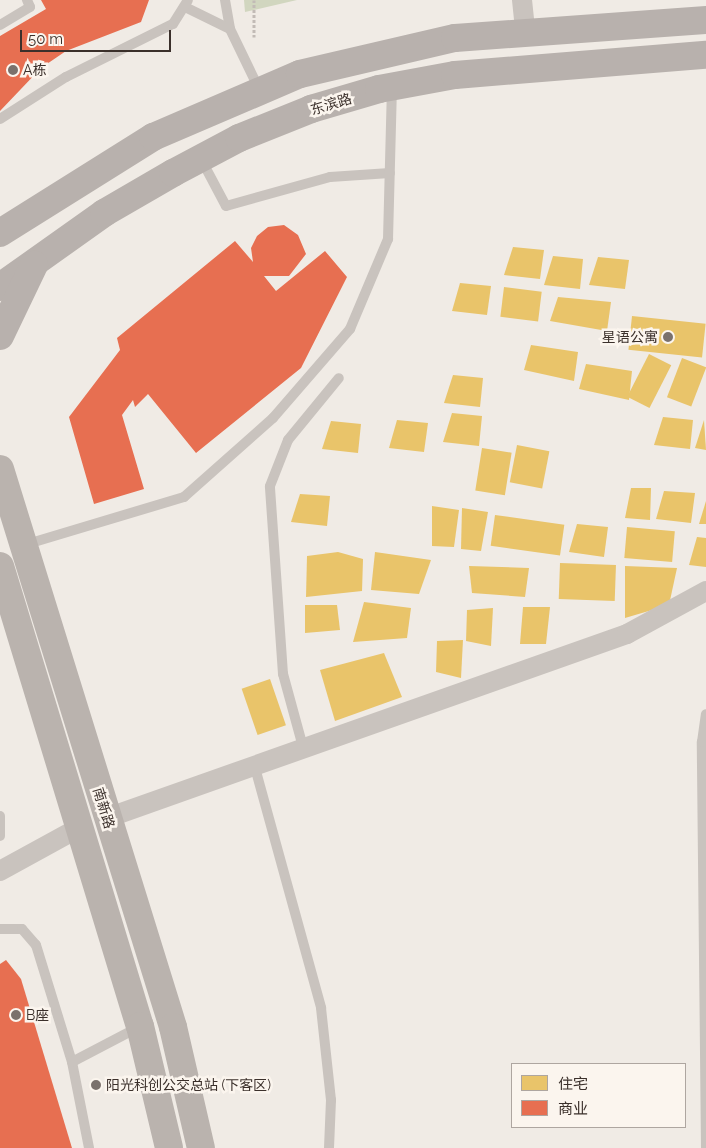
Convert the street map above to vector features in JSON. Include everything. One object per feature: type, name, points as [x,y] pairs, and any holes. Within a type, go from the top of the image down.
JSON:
[{"type":"main road","points":[[0,233],[153,137],[260,90],[381,52],[525,30],[706,20]]},
{"type":"main road","name":"东滨路","points":[[0,287],[39,257],[201,158],[311,110],[392,86],[537,65],[706,55]]},
{"type":"main road","points":[[0,336],[39,257]]},
{"type":"main road","name":"南新路","points":[[0,469],[173,1027],[201,1148]]},
{"type":"main road","name":"南新路","points":[[0,566],[140,1026],[169,1148]]},
{"type":"street","points":[[522,0],[525,30]]},
{"type":"street","points":[[107,818],[254,764],[627,634],[706,591]]},
{"type":"street","points":[[0,871],[80,827]]},
{"type":"lane","points":[[0,25],[30,7],[27,0]]},
{"type":"lane","points":[[226,0],[230,29],[260,90]]},
{"type":"lane","points":[[0,119],[66,76],[173,24],[186,4],[230,29]]},
{"type":"lane","points":[[23,545],[184,497],[273,418],[350,329],[388,239],[392,86]]},
{"type":"lane","points":[[201,158],[226,206],[330,177],[390,173]]},
{"type":"lane","points":[[303,747],[283,674],[270,486],[288,440],[339,378]]},
{"type":"lane","points":[[706,714],[702,742],[706,1148]]},
{"type":"lane","points":[[254,764],[321,1008],[331,1100],[328,1148]]},
{"type":"lane","points":[[0,816],[0,836]]},
{"type":"lane","points":[[0,929],[22,929],[33,938],[72,1062],[89,1148]]},
{"type":"lane","points":[[72,1062],[140,1026]]},
{"type":"path","points":[[254,0],[254,37]]},
{"type":"green space","points":[[244,0],[297,0],[245,12]]},
{"type":"building: 住宅","points":[[513,247],[544,250],[540,279],[504,275]]},
{"type":"building: 住宅","points":[[553,256],[583,259],[580,289],[544,285]]},
{"type":"building: 住宅","points":[[598,257],[629,260],[625,289],[589,285]]},
{"type":"building: 住宅","points":[[460,283],[491,286],[487,315],[452,311]]},
{"type":"building: 住宅","points":[[504,287],[542,292],[538,321],[500,317]]},
{"type":"building: 住宅","points":[[558,297],[611,302],[607,331],[550,321]]},
{"type":"building: 住宅","name":"星语公寓","points":[[632,316],[706,324],[702,358],[628,350]]},
{"type":"building: 住宅","points":[[531,345],[578,352],[574,381],[524,370]]},
{"type":"building: 住宅","points":[[649,354],[671,365],[649,408],[627,397]]},
{"type":"building: 住宅","points":[[682,358],[706,367],[691,407],[667,397]]},
{"type":"building: 住宅","points":[[586,364],[632,371],[629,400],[579,389]]},
{"type":"building: 住宅","points":[[453,375],[483,378],[480,407],[444,403]]},
{"type":"building: 住宅","points":[[452,413],[482,416],[479,446],[443,442]]},
{"type":"building: 住宅","points":[[663,417],[693,420],[690,449],[654,445]]},
{"type":"building: 住宅","points":[[397,420],[428,423],[424,452],[389,448]]},
{"type":"building: 住宅","points":[[704,420],[706,450],[695,448]]},
{"type":"building: 住宅","points":[[331,421],[361,424],[358,453],[322,449]]},
{"type":"building: 住宅","points":[[517,445],[549,451],[542,489],[510,482]]},
{"type":"building: 住宅","points":[[482,448],[512,453],[505,495],[475,490]]},
{"type":"building: 住宅","points":[[631,488],[651,488],[650,520],[625,518]]},
{"type":"building: 住宅","points":[[664,491],[695,493],[691,523],[656,519]]},
{"type":"building: 住宅","points":[[300,494],[330,496],[327,526],[291,522]]},
{"type":"building: 住宅","points":[[706,501],[706,524],[699,524]]},
{"type":"building: 住宅","points":[[432,506],[459,510],[454,547],[432,546]]},
{"type":"building: 住宅","points":[[462,508],[488,512],[481,551],[461,549]]},
{"type":"building: 住宅","points":[[495,515],[564,525],[560,555],[491,546]]},
{"type":"building: 住宅","points":[[577,524],[608,527],[604,557],[569,552]]},
{"type":"building: 住宅","points":[[627,527],[675,531],[672,562],[624,558]]},
{"type":"building: 住宅","points":[[697,537],[706,538],[706,567],[689,565]]},
{"type":"building: 住宅","points":[[338,552],[363,559],[362,591],[306,597],[307,556]]},
{"type":"building: 住宅","points":[[375,552],[431,560],[419,594],[371,590]]},
{"type":"building: 住宅","points":[[560,563],[616,565],[615,601],[559,599]]},
{"type":"building: 住宅","points":[[469,566],[529,568],[525,597],[472,593]]},
{"type":"building: 住宅","points":[[625,566],[677,568],[669,605],[625,618]]},
{"type":"building: 住宅","points":[[364,602],[411,608],[407,638],[353,642]]},
{"type":"building: 住宅","points":[[305,605],[337,605],[340,630],[305,633]]},
{"type":"building: 住宅","points":[[523,607],[550,607],[546,644],[520,644]]},
{"type":"building: 住宅","points":[[493,608],[491,646],[466,641],[467,610]]},
{"type":"building: 住宅","points":[[463,640],[461,678],[436,672],[437,641]]},
{"type":"building: 住宅","points":[[384,653],[402,697],[335,721],[320,670]]},
{"type":"building: 住宅","points":[[270,679],[286,725],[258,735],[242,689]]},
{"type":"building: 商业","points":[[41,0],[149,0],[141,22],[66,51],[41,68],[0,111],[0,36],[46,9]]},
{"type":"building: 商业","points":[[284,225],[298,235],[306,254],[289,276],[264,276],[276,291],[325,251],[347,277],[301,368],[196,453],[148,394],[135,407],[133,400],[122,415],[144,489],[94,504],[69,417],[120,350],[117,338],[235,241],[253,262],[251,248],[257,236],[268,227]]},
{"type":"building: 商业","points":[[6,960],[21,979],[72,1148],[0,1148],[0,964]]},
{"type":"place","name":"A栋","points":[[13,70]]},
{"type":"place","name":"星语公寓","points":[[668,337]]},
{"type":"place","name":"B座","points":[[16,1015]]},
{"type":"place","name":"阳光科创公交总站 (下客区)","points":[[96,1085]]}]
